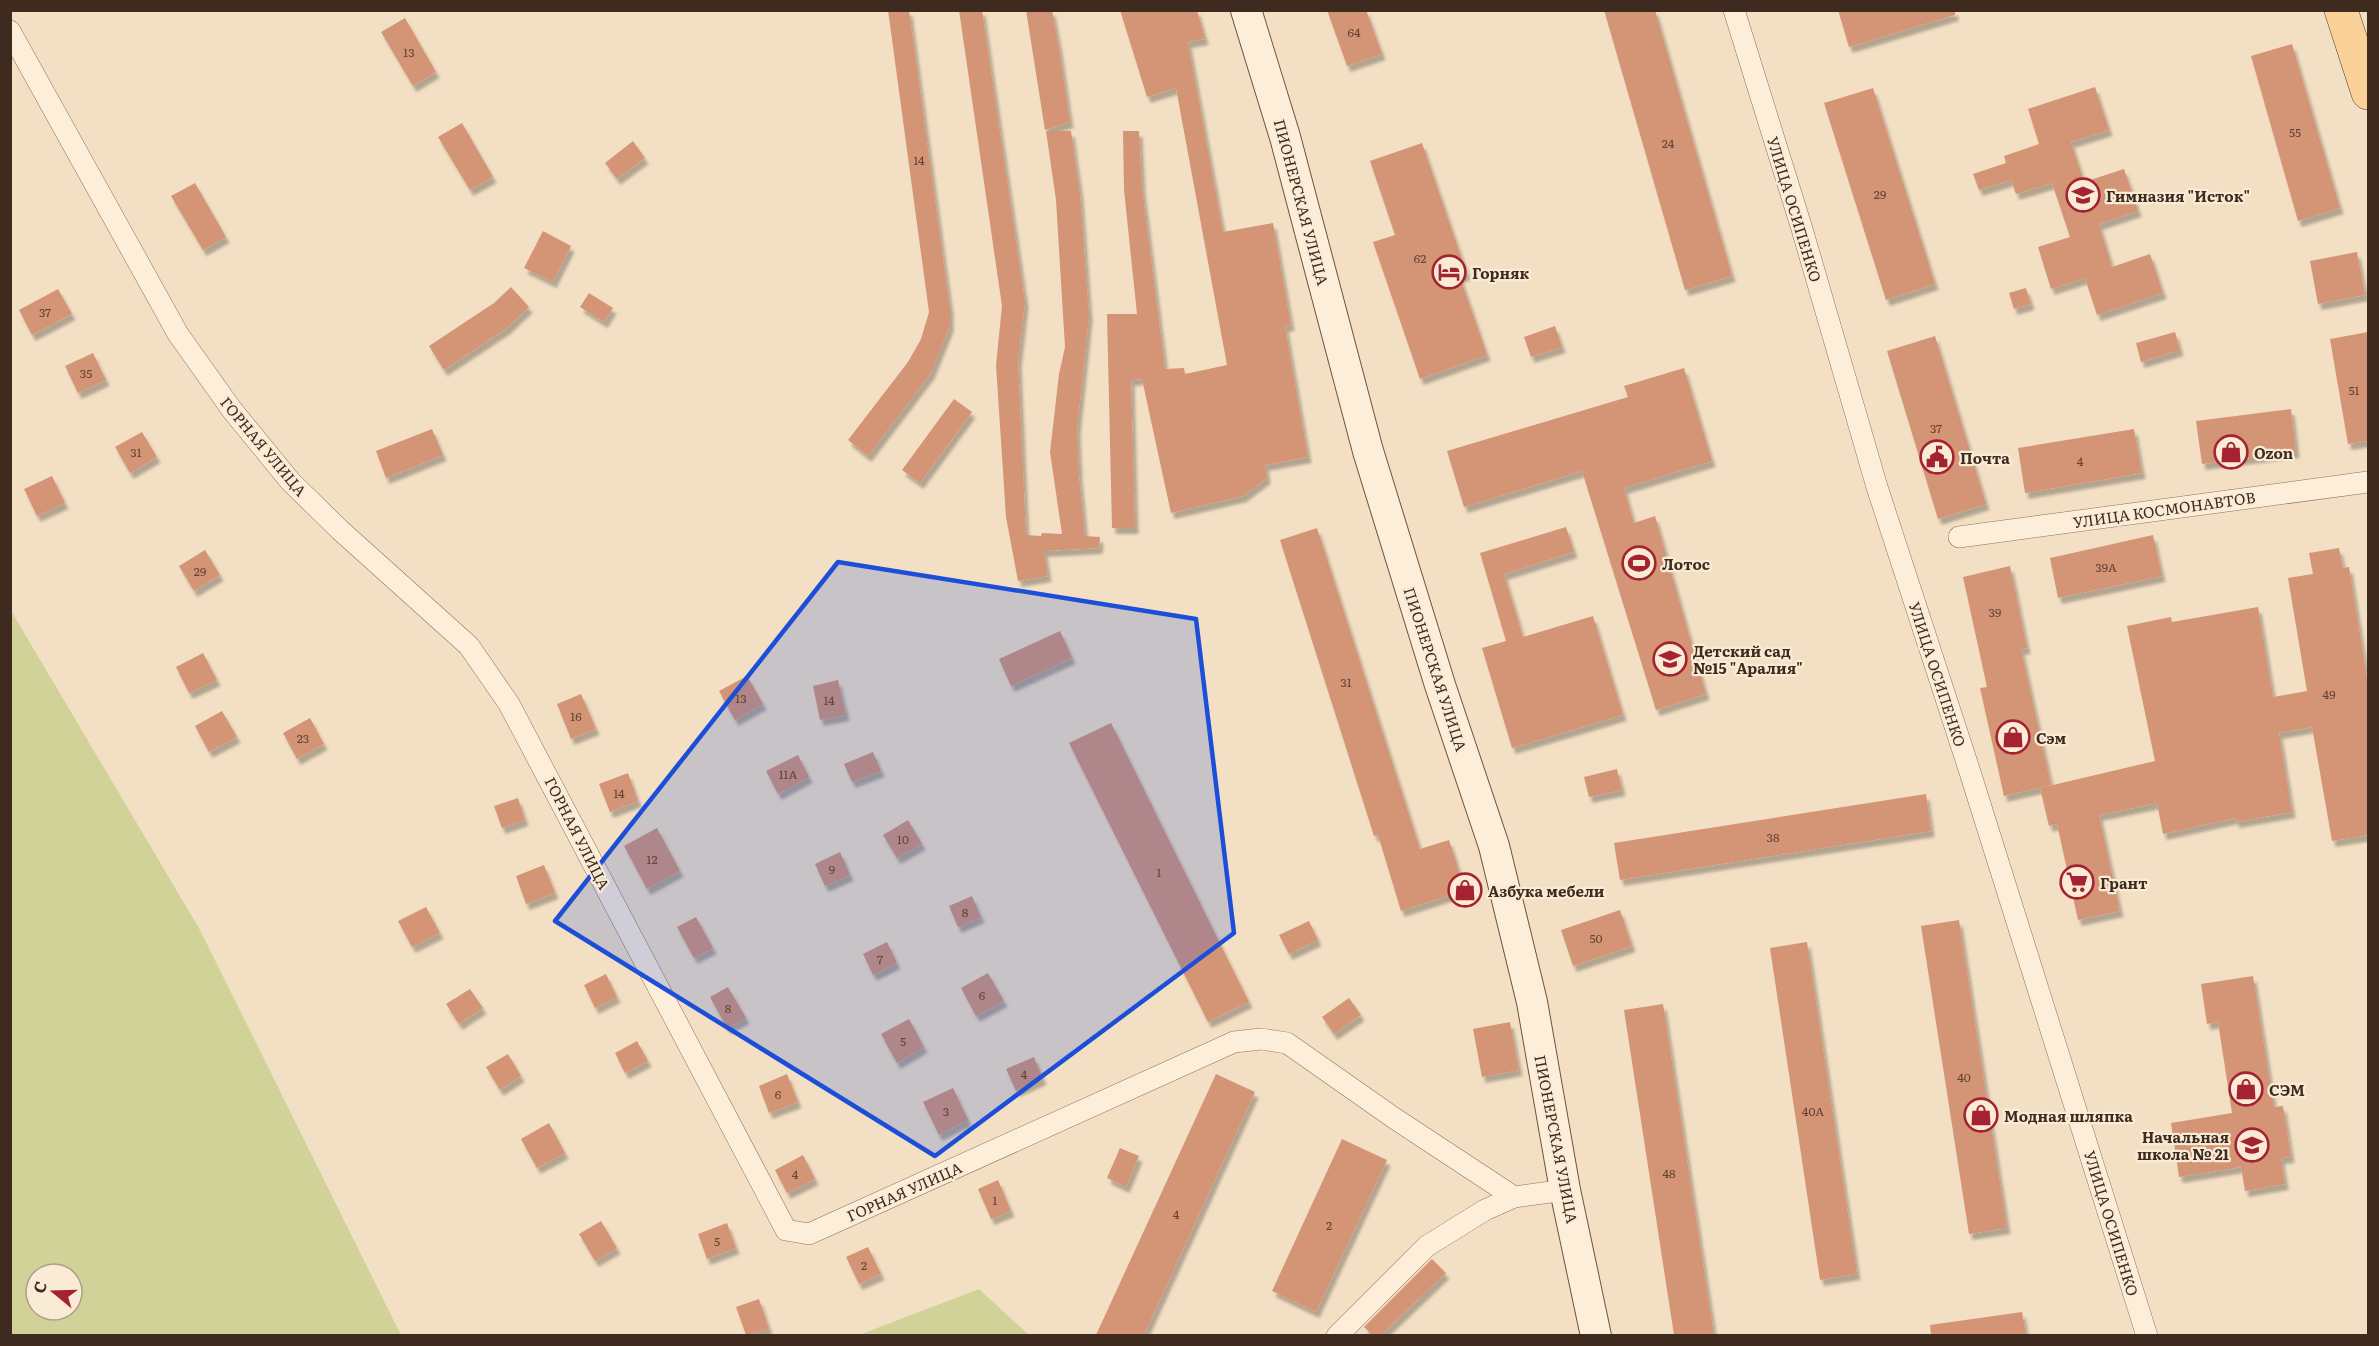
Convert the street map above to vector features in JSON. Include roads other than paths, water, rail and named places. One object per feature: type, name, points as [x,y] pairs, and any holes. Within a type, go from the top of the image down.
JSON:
[{"type":"main road","name":"ПИОНЕРСКАЯ УЛИЦА","points":[[1246,10],[1286,136],[1368,451],[1440,685],[1494,846],[1532,1002],[1566,1190],[1596,1335]]},
{"type":"main road","points":[[2341,10],[2368,93]]},
{"type":"street","name":"УЛИЦА ОСИПЕНКО","points":[[1734,10],[1802,229],[1877,487],[1972,779],[2147,1335]]},
{"type":"street","name":"ГОРНАЯ УЛИЦА","points":[[10,31],[178,334],[232,410],[290,481],[340,530],[469,646],[509,704],[786,1230],[809,1234],[1234,1042],[1261,1039],[1287,1043],[1394,1118],[1514,1197]]},
{"type":"street","name":"УЛИЦА КОСМОНАВТОВ","points":[[1959,537],[2368,482]]},
{"type":"street","points":[[1337,1335],[1427,1246],[1485,1210],[1514,1197],[1566,1190]]},
{"type":"place","name":"Гимназия \"Исток\"","points":[[2083,195]]},
{"type":"place","name":"Горняк","points":[[1449,272]]},
{"type":"place","name":"Ozon","points":[[2231,452]]},
{"type":"place","name":"Почта","points":[[1937,457]]},
{"type":"place","name":"Лотос","points":[[1639,563]]},
{"type":"place","name":"Детский сад №15 \"Аралия\"","points":[[1670,659]]},
{"type":"place","name":"Сэм","points":[[2013,737]]},
{"type":"place","name":"Грант","points":[[2077,882]]},
{"type":"place","name":"Азбука мебели","points":[[1465,890]]},
{"type":"place","name":"СЭМ","points":[[2246,1089]]},
{"type":"place","name":"Модная шляпка","points":[[1981,1115]]},
{"type":"place","name":"Начальная школа № 21","points":[[2252,1145]]}]
